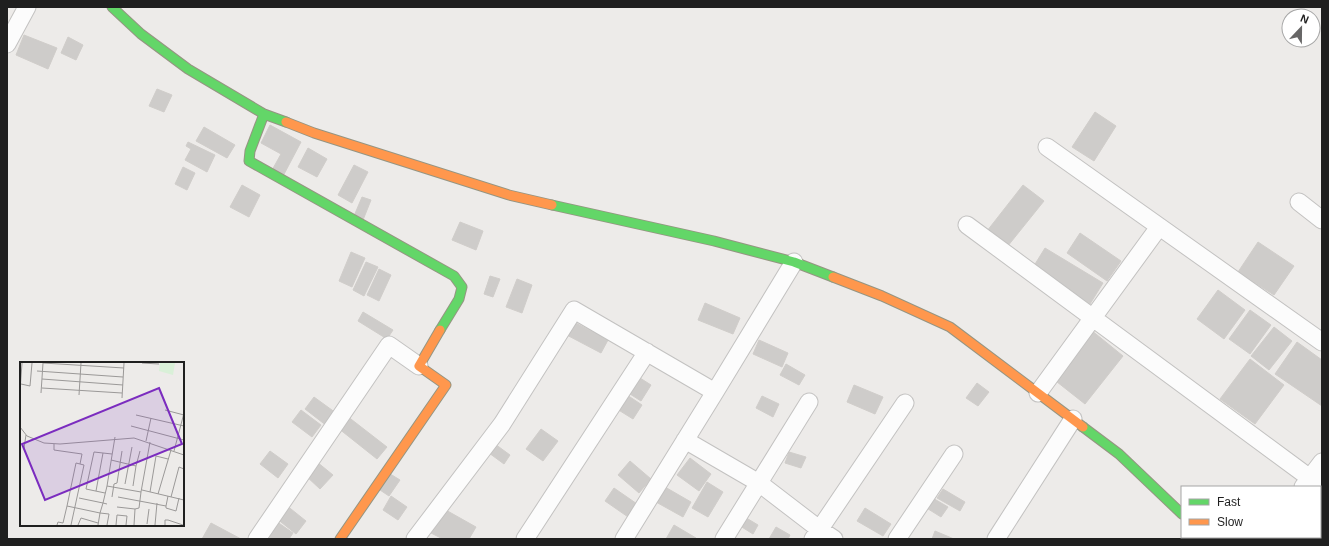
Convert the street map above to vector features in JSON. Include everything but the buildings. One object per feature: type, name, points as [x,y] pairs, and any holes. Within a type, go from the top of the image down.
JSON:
[{"type":"street","points":[[7,44],[27,7]]},
{"type":"street","points":[[112,7],[141,34],[188,69],[264,114],[314,133],[509,195],[714,241],[794,262],[882,296],[950,327],[1119,454],[1181,513]]},
{"type":"street","points":[[264,114],[250,151],[249,161],[454,276],[462,287],[459,300],[419,366]]},
{"type":"street","points":[[1047,147],[1322,342]]},
{"type":"street","points":[[1298,202],[1322,220]]},
{"type":"street","points":[[967,225],[1094,318],[1312,484],[1322,462]]},
{"type":"street","points":[[1038,393],[1159,227]]},
{"type":"street","points":[[624,539],[794,262]]},
{"type":"street","points":[[415,539],[502,424],[574,310],[715,392]]},
{"type":"street","points":[[257,539],[390,345],[446,385],[340,539]]},
{"type":"street","points":[[525,539],[646,352]]},
{"type":"street","points":[[724,539],[809,402]]},
{"type":"street","points":[[816,534],[905,403]]},
{"type":"street","points":[[996,539],[1073,419]]},
{"type":"street","points":[[685,440],[759,483],[816,534],[834,539]]},
{"type":"street","points":[[897,539],[954,454]]},
{"type":"traffic: fast","points":[[112,7],[141,34],[188,69],[264,114],[286,122]]},
{"type":"traffic: fast","points":[[264,114],[250,151],[249,161],[454,276],[462,287],[459,299],[440,330]]},
{"type":"traffic: fast","points":[[552,205],[714,241],[794,262],[833,277]]},
{"type":"traffic: fast","points":[[1083,427],[1119,454],[1181,513]]},
{"type":"traffic: slow","points":[[286,122],[314,133],[509,195],[552,205]]},
{"type":"traffic: slow","points":[[833,277],[882,296],[950,327],[1083,427]]},
{"type":"traffic: slow","points":[[340,539],[446,385],[419,366],[440,330]]}]
